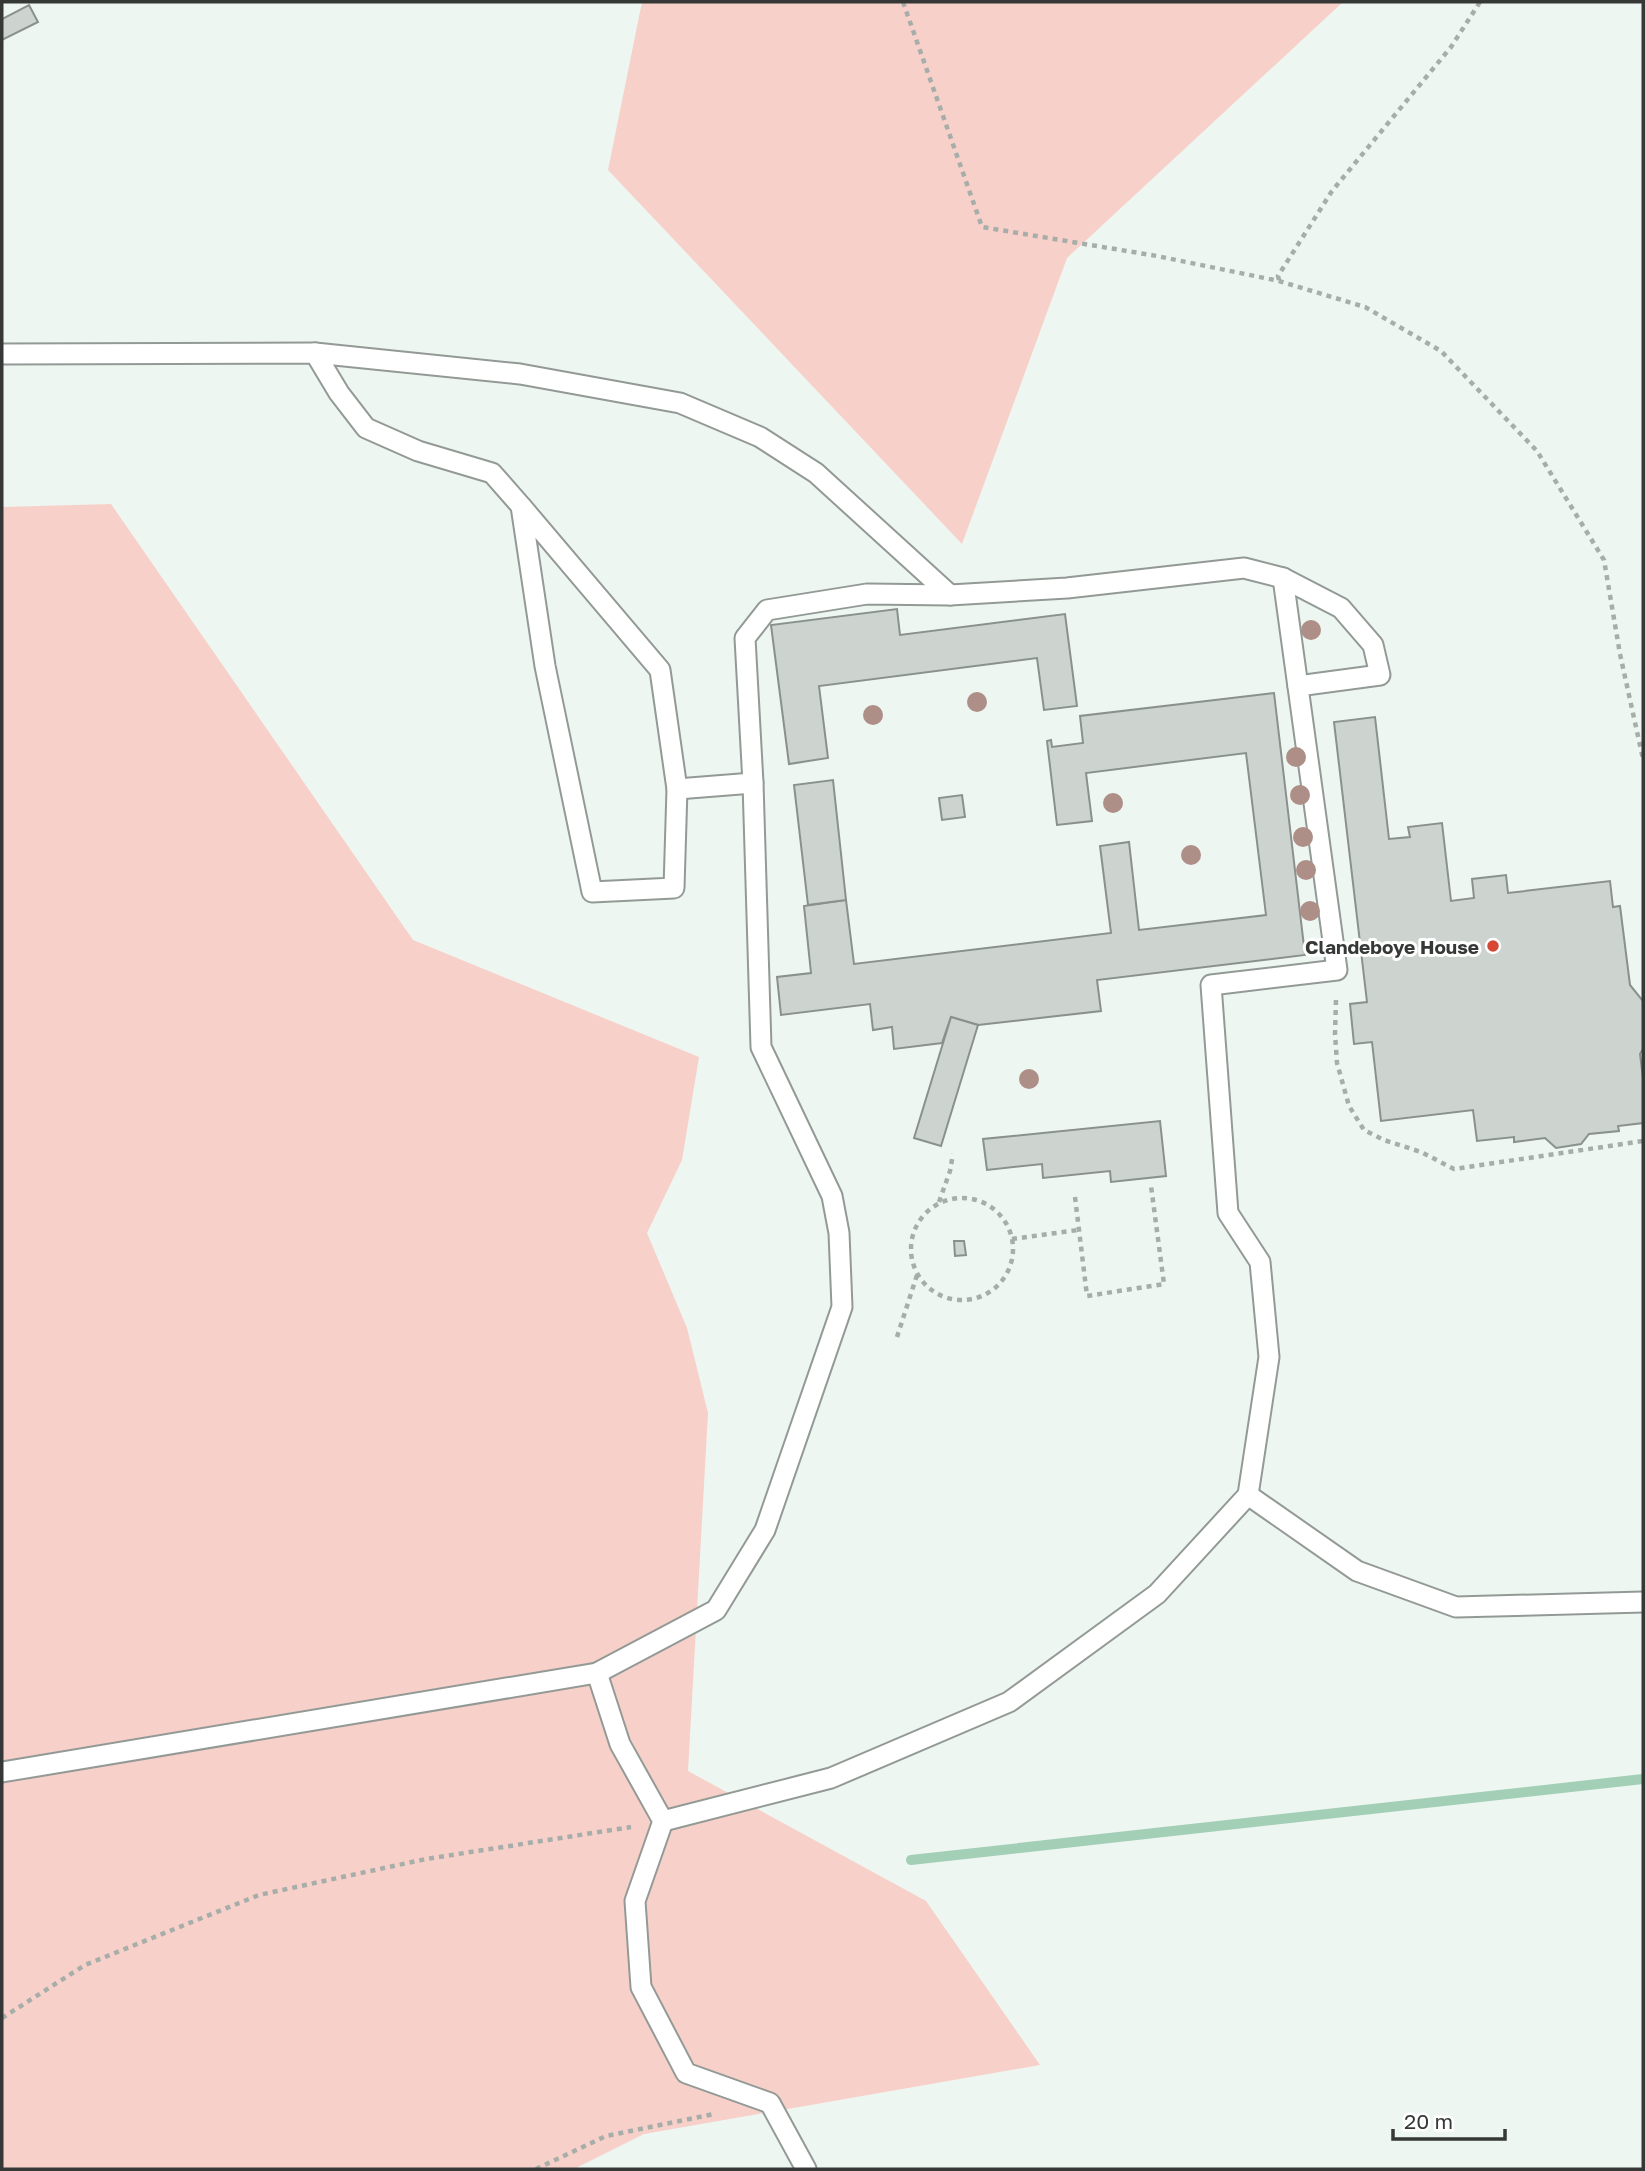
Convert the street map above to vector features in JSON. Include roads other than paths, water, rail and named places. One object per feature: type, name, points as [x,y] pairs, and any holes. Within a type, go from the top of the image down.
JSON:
[{"type":"lane","points":[[315,353],[339,393],[366,428],[418,451],[492,473],[521,506],[660,670],[677,789],[674,888],[592,892],[545,666],[521,506]]},
{"type":"lane","points":[[2,354],[315,353],[520,374],[680,403],[760,438],[816,473],[950,595]]},
{"type":"lane","points":[[2,1772],[597,1673],[716,1610],[765,1530],[842,1307],[839,1233],[832,1196],[761,1047],[753,783],[745,638],[767,610],[867,594],[950,595],[1067,588],[1244,568],[1283,578],[1341,608],[1373,645],[1380,675],[1298,686]]},
{"type":"lane","points":[[663,1821],[831,1778],[1009,1702],[1157,1594],[1248,1495],[1269,1357],[1260,1262],[1228,1213],[1211,985],[1337,970],[1283,578]]},
{"type":"lane","points":[[677,789],[753,783]]},
{"type":"lane","points":[[1248,1495],[1357,1571],[1457,1607],[1643,1602]]},
{"type":"lane","points":[[597,1673],[620,1744],[663,1821],[635,1901],[641,1987],[686,2073],[770,2103],[806,2169]]},
{"type":"waterway","points":[[911,1860],[1643,1779]]},
{"type":"place","name":"Clandeboye House","points":[[1493,946]]}]
